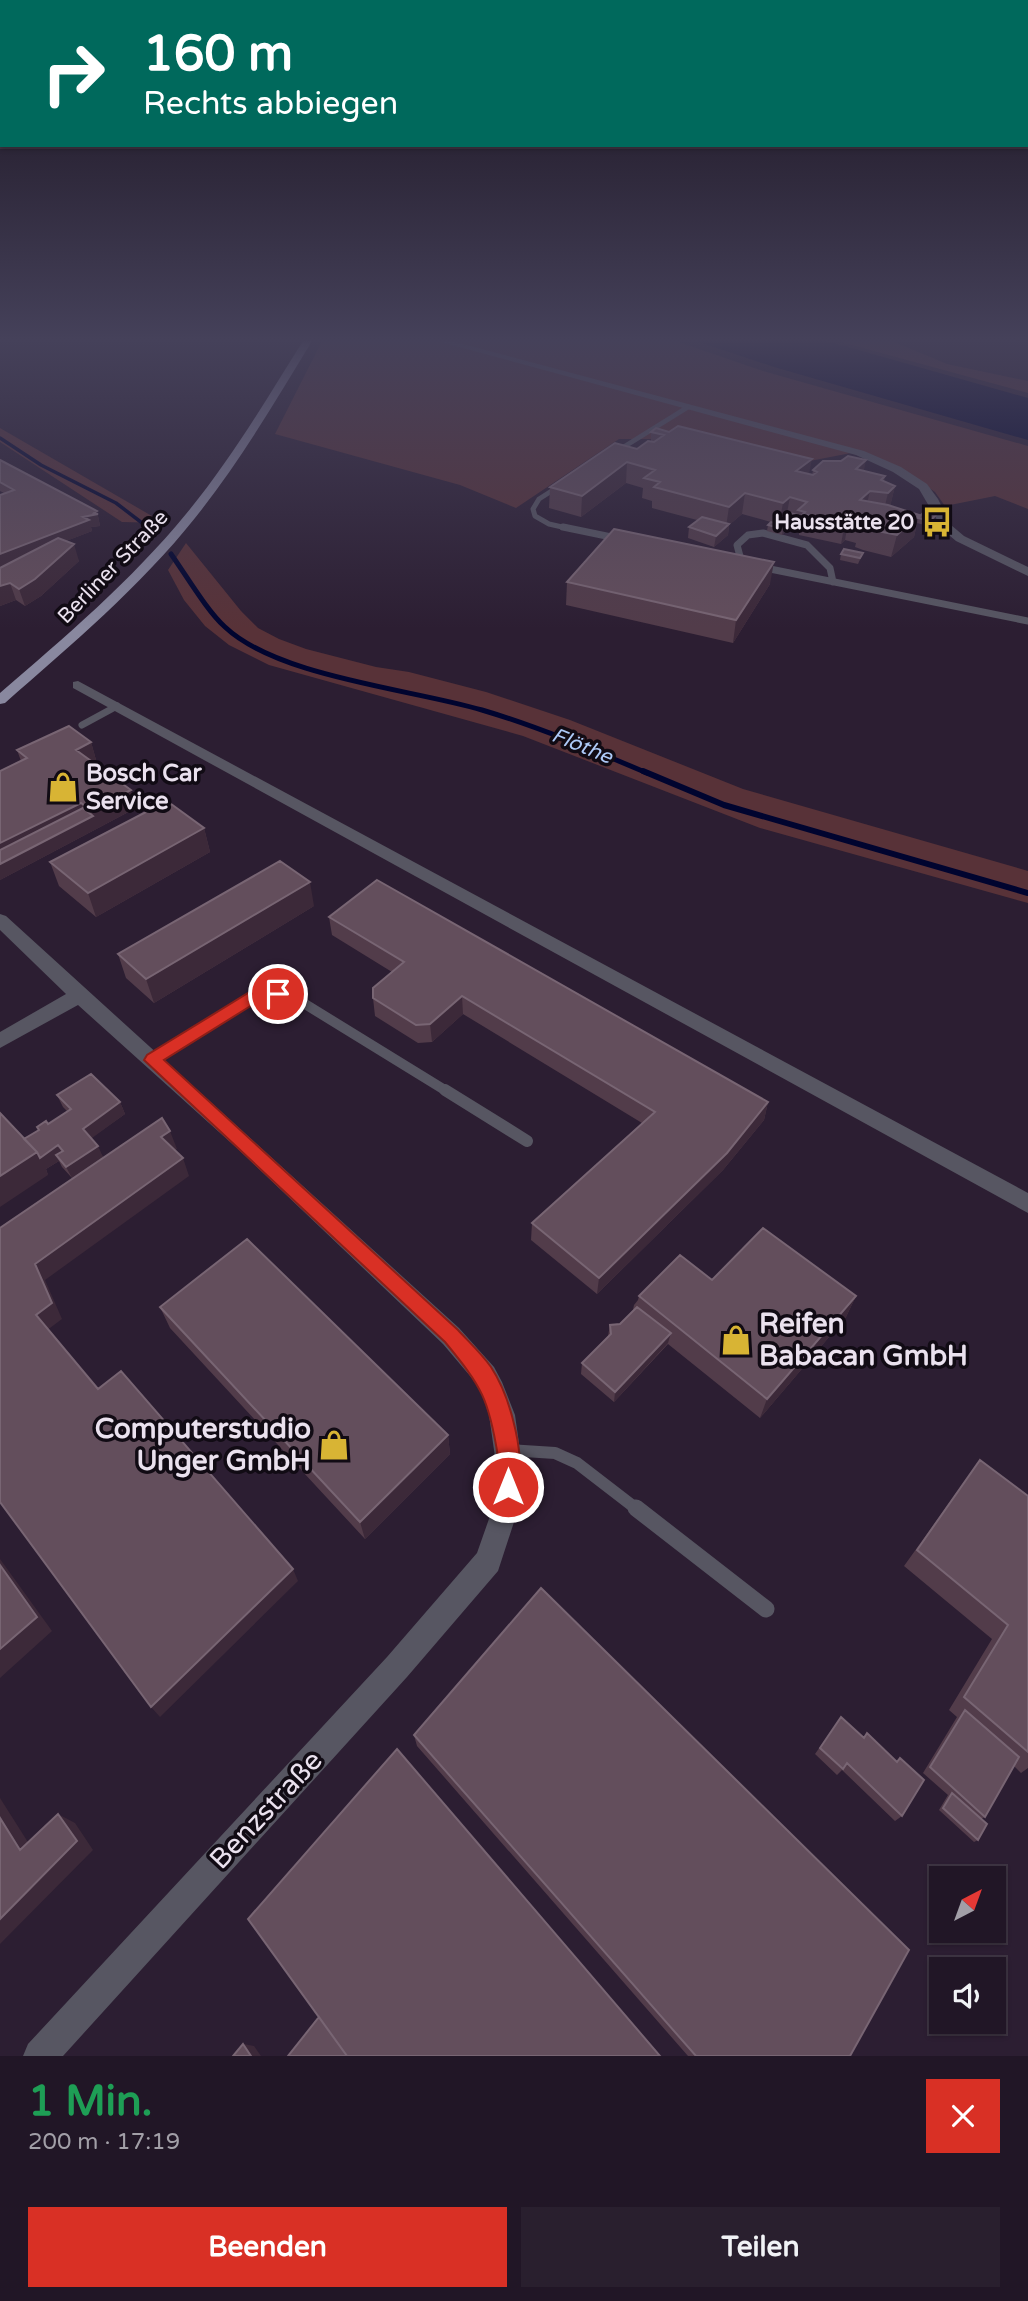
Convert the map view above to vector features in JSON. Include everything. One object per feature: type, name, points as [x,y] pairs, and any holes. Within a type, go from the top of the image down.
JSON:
[{"type":"main road","name":"Berliner Straße","points":[[0,700],[82,629],[175,533],[212,489],[246,437]]},
{"type":"street","points":[[791,437],[866,459],[906,475],[929,493],[948,529],[965,543],[989,557],[1028,572]]},
{"type":"street","points":[[78,685],[1028,1204]]},
{"type":"street","points":[[0,920],[452,1336],[485,1375],[493,1390],[502,1415],[508,1451]]},
{"type":"street","points":[[0,1041],[79,995]]},
{"type":"street","name":"Benzstraße","points":[[40,2056],[397,1667],[488,1561],[506,1502],[508,1451]]},
{"type":"lane","points":[[609,456],[640,437]]},
{"type":"lane","points":[[563,484],[539,499],[533,509],[535,516],[549,524],[626,540]]},
{"type":"lane","points":[[742,564],[737,545],[748,535],[763,533],[807,545],[830,568],[833,582]]},
{"type":"lane","points":[[729,561],[1028,621]]},
{"type":"lane","points":[[82,725],[117,706]]},
{"type":"lane","points":[[152,1060],[253,997],[268,993],[289,996],[527,1141]]},
{"type":"lane","points":[[508,1451],[555,1452],[577,1463],[765,1609]]},
{"type":"shaded area","points":[[0,437],[15,437],[164,523],[122,522],[0,442]]},
{"type":"shaded area","points":[[286,437],[996,437],[1028,446],[1028,509],[995,496],[945,506],[935,492],[906,472],[851,453],[784,466],[677,439],[619,439],[516,508],[460,485]]},
{"type":"shaded area","points":[[186,543],[241,611],[258,628],[279,639],[306,649],[376,667],[409,672],[486,692],[570,720],[743,789],[1028,871],[1028,903],[760,828],[523,736],[269,665],[229,645],[205,626],[184,600],[168,570]]},
{"type":"building","points":[[661,437],[722,437],[812,459],[796,471],[813,475],[817,472],[813,470],[823,461],[841,461],[848,456],[866,460],[856,469],[885,476],[881,480],[895,486],[888,493],[870,491],[860,500],[919,515],[897,535],[868,529],[859,525],[863,522],[849,518],[845,522],[803,514],[805,512],[798,510],[807,502],[790,497],[783,503],[745,493],[729,507],[654,487],[660,482],[644,478],[655,470],[627,462],[582,496],[550,487],[615,443],[637,449],[648,441],[654,442]]},
{"type":"building","points":[[0,460],[97,511],[94,513],[98,514],[83,517],[89,520],[0,554],[0,495],[14,490],[0,482]]},
{"type":"building","points":[[924,512],[936,515],[930,521],[918,518]]},
{"type":"building","points":[[790,513],[798,515],[783,529],[768,525],[771,522],[778,524]]},
{"type":"building","points":[[702,517],[729,524],[716,536],[689,527]]},
{"type":"building","points":[[614,529],[774,562],[736,620],[567,582]]},
{"type":"building","points":[[58,538],[74,544],[35,579],[19,589],[10,583],[0,586],[0,568]]},
{"type":"building","points":[[844,549],[863,553],[860,558],[841,554]]},
{"type":"building","points":[[69,726],[91,742],[76,750],[131,790],[91,810],[81,803],[0,843],[0,771],[27,758],[17,750]]},
{"type":"building","points":[[167,801],[204,828],[88,893],[50,862]]},
{"type":"building","points":[[83,808],[93,816],[0,864],[0,850]]},
{"type":"building","points":[[280,861],[310,882],[146,979],[118,954]]},
{"type":"building","points":[[377,880],[768,1102],[727,1153],[599,1278],[532,1223],[655,1112],[462,996],[430,1024],[416,1025],[373,998],[373,988],[404,962],[329,917]]},
{"type":"building","points":[[91,1074],[120,1102],[83,1129],[98,1146],[66,1167],[56,1155],[63,1151],[58,1145],[40,1158],[24,1139],[39,1130],[37,1127],[46,1121],[48,1124],[71,1109],[57,1095]]},
{"type":"building","points":[[0,1113],[37,1152],[0,1176]]},
{"type":"building","points":[[162,1118],[170,1131],[161,1137],[183,1158],[35,1264],[52,1303],[36,1315],[98,1389],[121,1371],[293,1569],[151,1707],[0,1502],[0,1228]]},
{"type":"building","points":[[763,1228],[856,1296],[767,1399],[639,1296],[680,1255],[712,1280]]},
{"type":"building","points":[[247,1239],[448,1435],[360,1522],[160,1307]]},
{"type":"building","points":[[637,1307],[671,1333],[615,1392],[582,1363],[611,1334],[610,1325],[620,1324]]},
{"type":"building","points":[[980,1460],[1028,1496],[1028,1752],[964,1697],[1008,1625],[917,1550]]},
{"type":"building","points":[[0,1565],[37,1617],[0,1649]]},
{"type":"building","points":[[541,1588],[909,1950],[850,2056],[696,2056],[414,1735]]},
{"type":"building","points":[[965,1710],[1019,1757],[985,1817],[930,1767]]},
{"type":"building","points":[[841,1717],[864,1738],[867,1733],[897,1762],[900,1758],[924,1780],[902,1816],[847,1763],[843,1769],[820,1748]]},
{"type":"building","points":[[397,1749],[660,2056],[347,2056],[248,1919]]},
{"type":"building","points":[[952,1793],[987,1824],[978,1840],[943,1808]]},
{"type":"building","points":[[58,1814],[77,1841],[0,1919],[0,1818],[20,1850]]},
{"type":"building","points":[[319,2017],[347,2056],[288,2056]]},
{"type":"building","points":[[243,2044],[251,2056],[233,2056]]},
{"type":"waterway","name":"Flöthe","points":[[0,438],[41,465],[116,503],[150,529]]},
{"type":"waterway","name":"Flöthe","points":[[150,529],[154,533]]},
{"type":"waterway","name":"Flöthe","points":[[171,554],[225,627],[248,644],[278,658],[311,670],[482,710],[545,731],[647,773]]},
{"type":"waterway","name":"Flöthe","points":[[643,771],[724,805],[1028,893]]},
{"type":"place","name":"Hausstätte 20","points":[[937,522]]},
{"type":"place","name":"Bosch Car Service","points":[[63,787]]},
{"type":"place","name":"Reifen Babacan GmbH","points":[[736,1340]]},
{"type":"place","name":"Computerstudio Unger GmbH","points":[[334,1445]]},
{"type":"route","points":[[278,994],[268,993],[253,997],[152,1060],[452,1336],[485,1375],[502,1415],[509,1464],[508,1487]]}]
